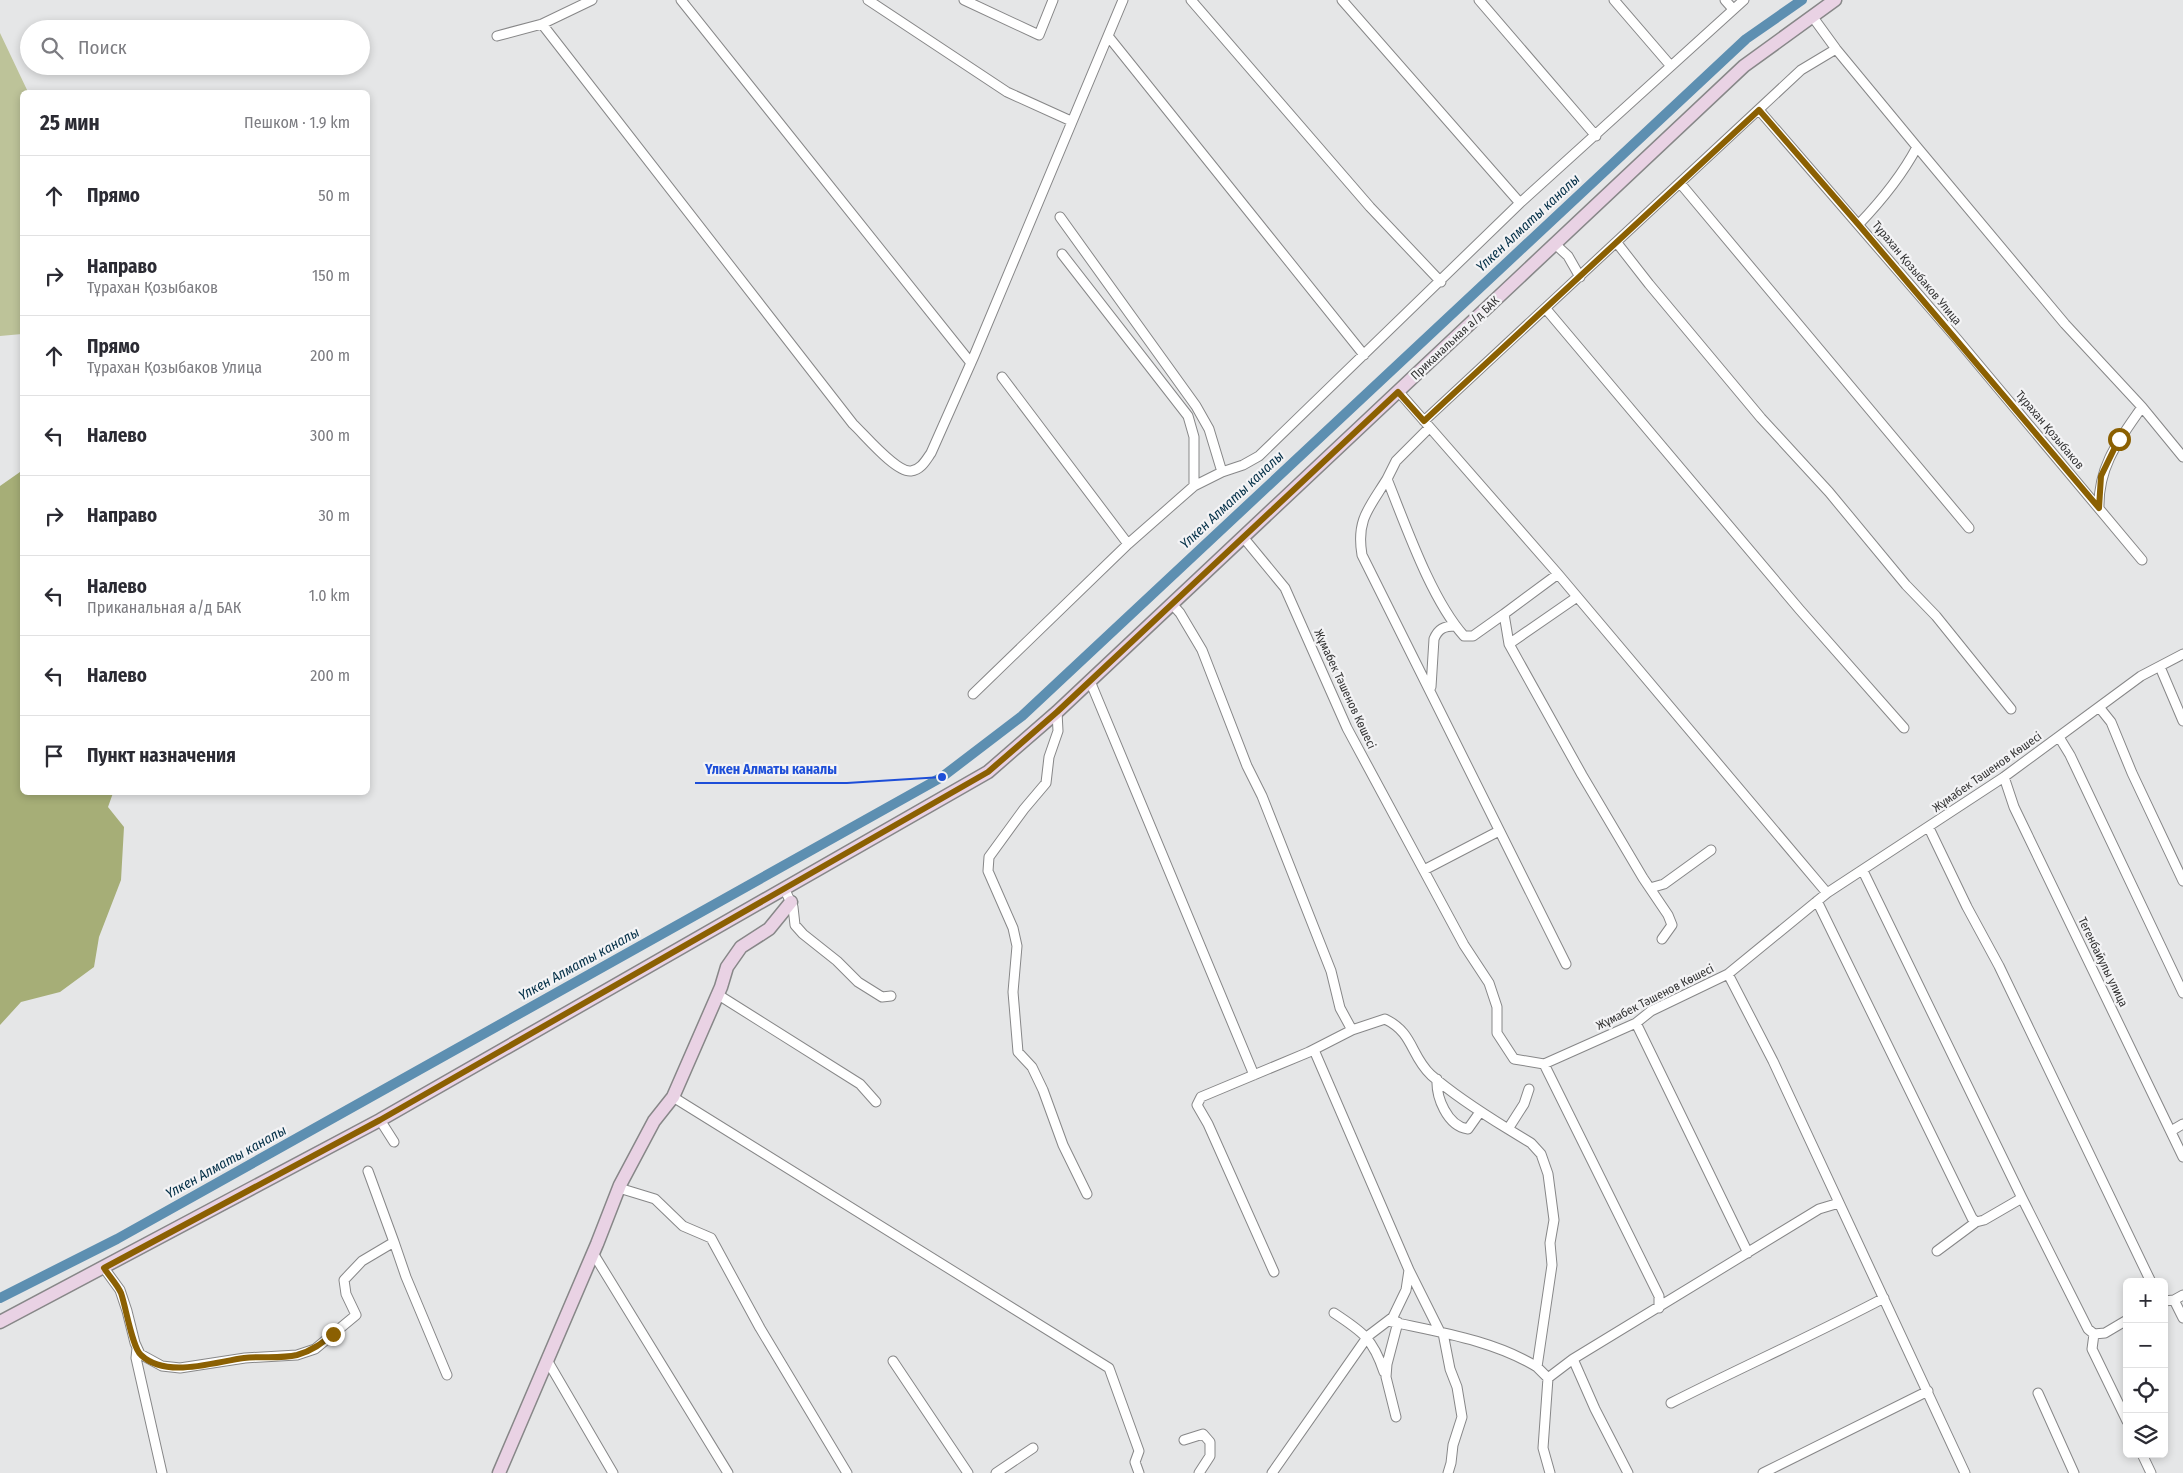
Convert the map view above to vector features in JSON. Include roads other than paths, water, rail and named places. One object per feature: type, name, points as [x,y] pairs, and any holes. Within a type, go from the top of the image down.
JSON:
[{"type":"main road","name":"Приканальная а/д БАК","points":[[0,1322],[380,1120],[988,772],[1057,712],[1744,66],[1835,0]]},
{"type":"main road","points":[[499,1473],[619,1188],[654,1121],[673,1097],[727,967],[741,948],[769,929],[791,902]]},
{"type":"street","points":[[497,36],[542,24],[592,0]]},
{"type":"street","points":[[681,0],[971,363]]},
{"type":"street","points":[[868,0],[1007,92],[1071,121]]},
{"type":"street","points":[[964,0],[1039,35],[1054,0]]},
{"type":"street","points":[[542,24],[853,424],[893,463],[906,471],[913,471],[922,467],[931,453],[971,363],[1123,0]]},
{"type":"street","points":[[1191,0],[1370,207],[1440,282]]},
{"type":"street","points":[[1342,0],[1520,203]]},
{"type":"street","points":[[1479,0],[1596,136]]},
{"type":"street","points":[[1614,0],[1670,66]]},
{"type":"street","points":[[1725,0],[1733,9]]},
{"type":"street","points":[[973,694],[1035,631],[1128,544],[1194,486],[1260,456],[1520,203],[1744,0]]},
{"type":"street","points":[[1812,16],[1917,147],[2065,324],[2142,407],[2183,457]]},
{"type":"street","points":[[1108,36],[1364,355]]},
{"type":"street","points":[[1566,964],[1362,556],[1358,537],[1364,517],[1396,461],[1426,424],[1800,70],[1836,48]]},
{"type":"street","name":"Тұрахан Қозыбаков Улица","points":[[1759,110],[1957,339]]},
{"type":"street","points":[[1858,224],[1886,196],[1906,168],[1917,147]]},
{"type":"street","points":[[1680,183],[1969,528]]},
{"type":"street","points":[[1060,217],[1196,406],[1209,429],[1222,472]]},
{"type":"street","points":[[1617,243],[1762,418],[1829,492],[1906,585],[1936,616],[2010,709]]},
{"type":"street","points":[[1555,244],[1568,256],[1580,277]]},
{"type":"street","points":[[1062,254],[1188,416],[1194,437],[1194,486]]},
{"type":"street","points":[[1546,309],[1800,610],[1904,728]]},
{"type":"street","name":"Тұрахан Қозыбаков","points":[[1957,339],[2142,560]]},
{"type":"street","points":[[1002,377],[1128,544]]},
{"type":"street","points":[[1398,392],[1558,574],[1827,893]]},
{"type":"street","points":[[2099,508],[2101,476],[2119,439],[2142,407]]},
{"type":"street","points":[[1387,479],[1426,573],[1455,626],[1464,636],[1473,636],[1558,574]]},
{"type":"street","name":"Жұмабек Тәшенов Көшесі","points":[[1243,537],[1285,588],[1347,728],[1464,945],[1489,983],[1497,1007],[1497,1033],[1514,1059],[1544,1064],[1636,1023],[1651,1011],[1728,974],[1827,893],[1929,828],[2004,777],[2141,676],[2183,654]]},
{"type":"street","points":[[1509,644],[1577,597]]},
{"type":"street","points":[[1172,604],[1180,612],[1202,650],[1247,766],[1262,796],[1331,971],[1340,1008],[1352,1030]]},
{"type":"street","points":[[1504,614],[1509,644],[1582,775],[1668,915],[1672,925],[1662,939]]},
{"type":"street","points":[[1430,690],[1434,639],[1437,632],[1443,627],[1455,626]]},
{"type":"street","points":[[2160,667],[2183,721]]},
{"type":"street","points":[[1090,681],[1254,1075]]},
{"type":"street","points":[[2099,707],[2111,722],[2132,774],[2183,881]]},
{"type":"street","points":[[1057,712],[1058,731],[1049,758],[1046,783],[1024,809],[989,857],[988,871],[1014,928],[1017,946],[1013,992],[1018,1052],[1032,1067],[1043,1090],[1063,1145],[1087,1194]]},
{"type":"street","points":[[2059,737],[2074,764],[2183,993]]},
{"type":"street","name":"Тегенбайулы улица","points":[[2004,777],[2014,807],[2183,1157]]},
{"type":"street","points":[[1929,828],[1967,907],[1999,966],[2149,1278]]},
{"type":"street","points":[[1424,870],[1499,831]]},
{"type":"street","points":[[1650,888],[1664,884],[1711,850]]},
{"type":"street","points":[[1863,871],[2088,1329],[2094,1334],[2105,1333],[2123,1322]]},
{"type":"street","points":[[784,888],[791,902],[795,925],[802,934],[837,961],[858,982],[882,997],[891,996]]},
{"type":"street","points":[[1818,902],[1972,1218],[1976,1222]]},
{"type":"street","points":[[1728,974],[1773,1060],[1965,1473]]},
{"type":"street","points":[[717,994],[860,1084],[876,1102]]},
{"type":"street","points":[[1274,1272],[1198,1105],[1201,1097],[1314,1050],[1352,1030],[1385,1019],[1397,1025],[1406,1034],[1417,1058],[1437,1079],[1480,1112],[1531,1143],[1541,1154],[1548,1174],[1554,1220],[1550,1244],[1552,1265],[1537,1367]]},
{"type":"street","points":[[1636,1023],[1748,1253]]},
{"type":"street","points":[[1314,1050],[1410,1270],[1441,1332],[1450,1369],[1457,1387],[1462,1418],[1453,1445],[1448,1473]]},
{"type":"street","points":[[1544,1064],[1659,1296],[1659,1308]]},
{"type":"street","points":[[1437,1079],[1440,1099],[1454,1123],[1461,1128],[1468,1129],[1480,1112]]},
{"type":"street","points":[[1508,1129],[1524,1104],[1529,1089]]},
{"type":"street","points":[[673,1097],[1109,1368],[1138,1451],[1135,1462],[1139,1473]]},
{"type":"street","points":[[380,1120],[394,1142]]},
{"type":"street","points":[[2170,1131],[2183,1124]]},
{"type":"street","points":[[368,1171],[447,1375]]},
{"type":"street","points":[[619,1188],[655,1199],[683,1226],[711,1238],[760,1328],[848,1473]]},
{"type":"street","points":[[1937,1251],[1976,1222],[1984,1220],[2022,1198]]},
{"type":"street","points":[[1548,1378],[1573,1359],[1819,1209],[1839,1203]]},
{"type":"street","points":[[104,1268],[120,1290],[140,1354],[162,1366],[180,1368],[245,1358],[284,1357],[315,1349],[356,1315],[346,1294],[344,1280],[362,1260],[394,1242]]},
{"type":"street","points":[[593,1253],[728,1473]]},
{"type":"street","points":[[1272,1473],[1367,1338],[1393,1317],[1406,1290],[1410,1270]]},
{"type":"street","points":[[2168,1301],[2174,1300],[2183,1295]]},
{"type":"street","points":[[1671,1403],[1884,1298]]},
{"type":"street","points":[[2174,1300],[2183,1318]]},
{"type":"street","points":[[1334,1312],[1363,1333],[1375,1348],[1386,1377],[1396,1417]]},
{"type":"street","points":[[1388,1320],[1441,1332],[1493,1347],[1537,1367],[1548,1378],[1544,1448],[1550,1473]]},
{"type":"street","points":[[1386,1377],[1387,1364],[1398,1322]]},
{"type":"street","points":[[2094,1334],[2092,1349],[2123,1413]]},
{"type":"street","points":[[137,1348],[136,1358],[162,1473]]},
{"type":"street","points":[[1573,1359],[1595,1409],[1628,1473]]},
{"type":"street","points":[[547,1360],[613,1473]]},
{"type":"street","points":[[893,1360],[968,1473]]},
{"type":"street","points":[[1763,1473],[1928,1391]]},
{"type":"street","points":[[2038,1393],[2074,1473]]},
{"type":"street","points":[[1184,1440],[1203,1434],[1210,1442],[1210,1456],[1199,1473]]},
{"type":"street","points":[[996,1473],[1033,1448]]},
{"type":"street","points":[[2144,1458],[2151,1473]]},
{"type":"waterway","name":"Үлкен Алматы каналы","points":[[0,1298],[117,1239],[942,777],[1022,716],[1746,39],[1802,0]]},
{"type":"place","name":"Үлкен Алматы каналы","points":[[942,777]]}]
